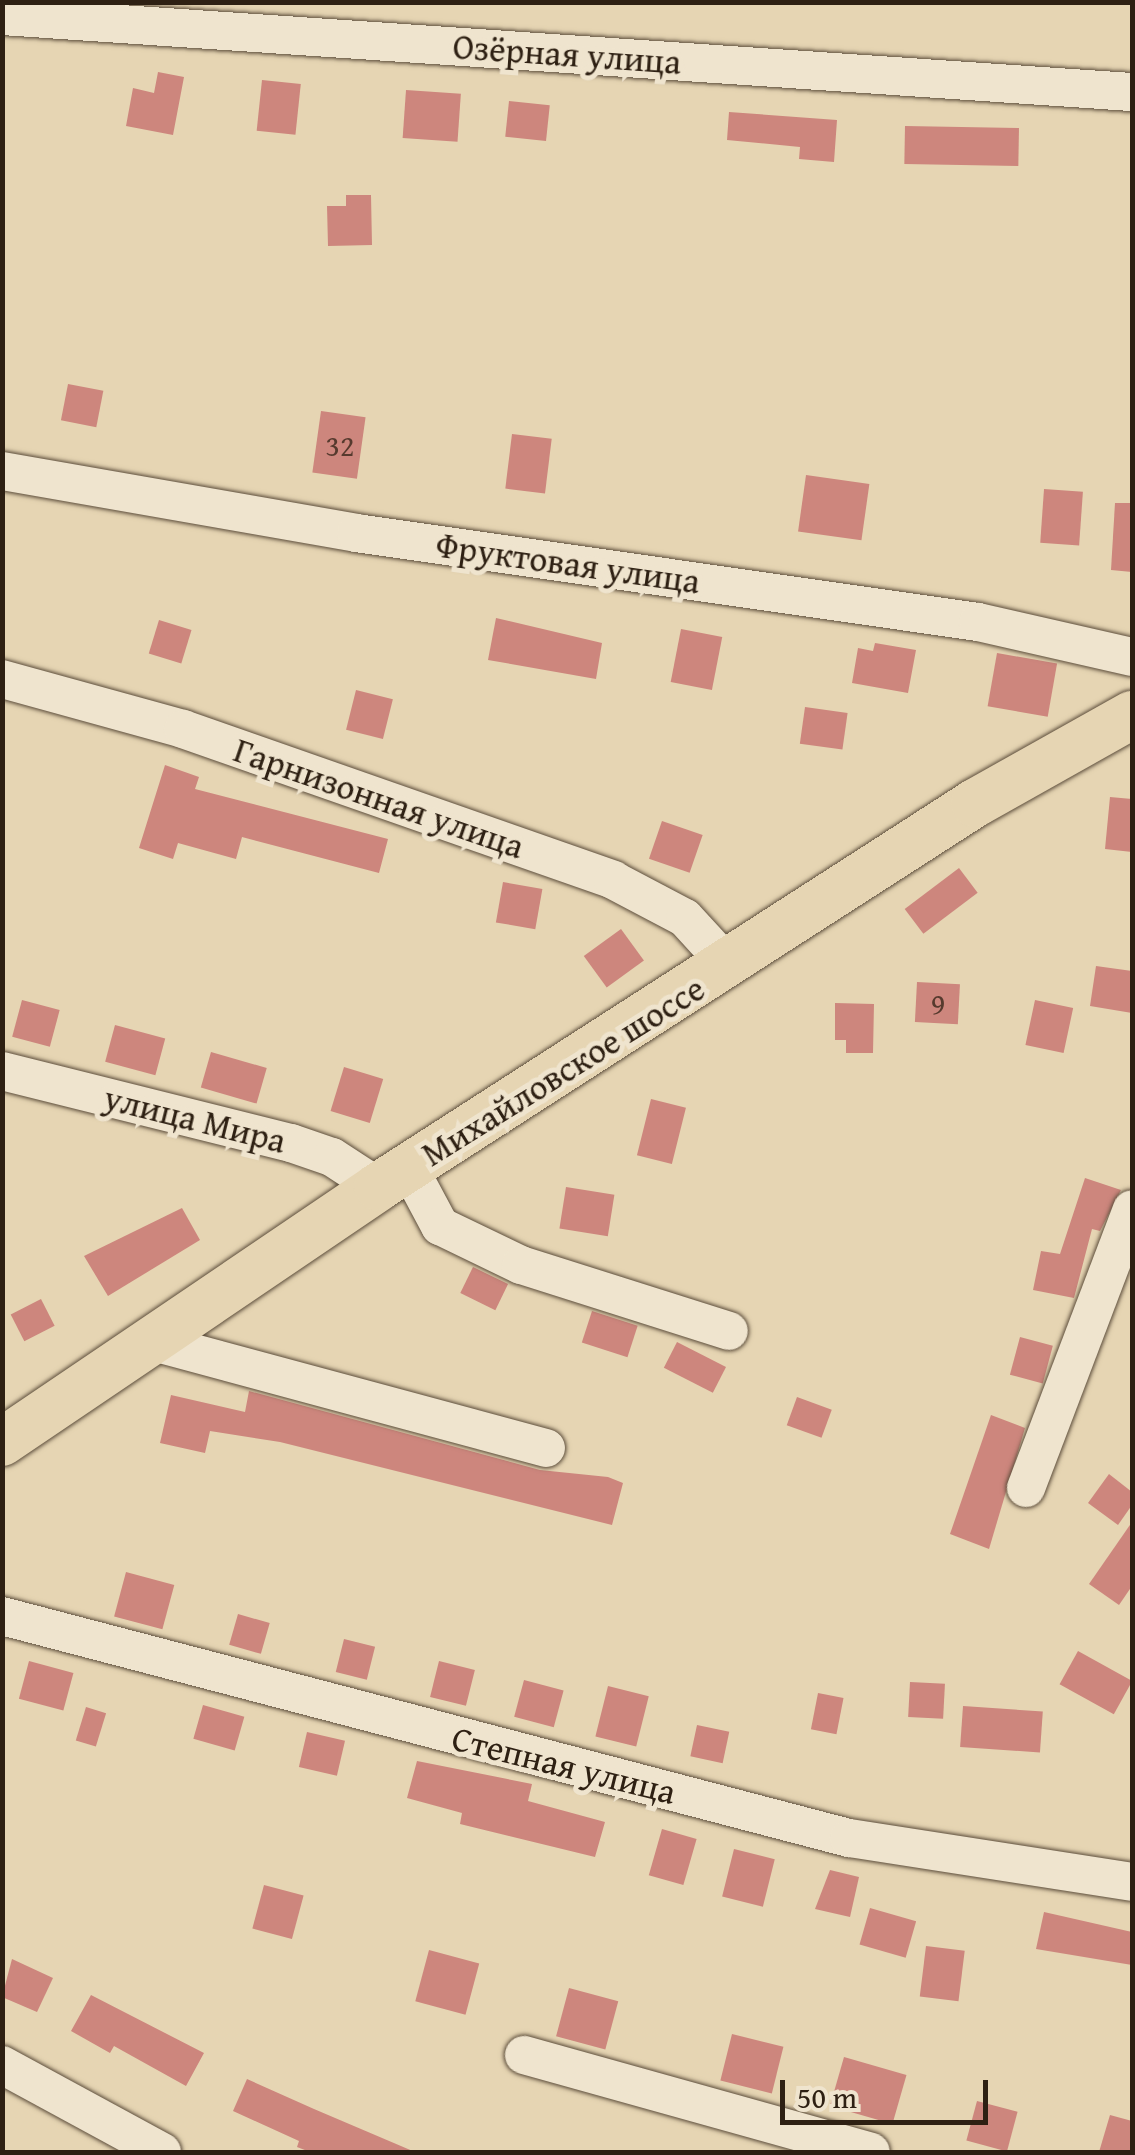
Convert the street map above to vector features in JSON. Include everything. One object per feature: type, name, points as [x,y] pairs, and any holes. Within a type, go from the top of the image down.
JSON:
[{"type":"main road","name":"Михайловское шоссе","points":[[2,1442],[394,1178],[728,966],[974,803],[1132,714]]},
{"type":"street","name":"Озёрная улица","points":[[2,16],[1132,92]]},
{"type":"street","name":"Фруктовая улица","points":[[2,471],[356,533],[978,622],[1132,657]]},
{"type":"street","name":"Гарнизонная улица","points":[[2,679],[183,729],[614,880],[685,918],[728,966]]},
{"type":"street","name":"улица Мира","points":[[2,1071],[292,1142],[394,1178]]},
{"type":"street","points":[[394,1178],[440,1226],[521,1265],[729,1331]]},
{"type":"street","points":[[1026,1488],[1132,1209]]},
{"type":"street","points":[[153,1342],[546,1448]]},
{"type":"street","name":"Степная улица","points":[[2,1616],[849,1838],[1132,1882]]},
{"type":"street","points":[[524,2055],[871,2152]]},
{"type":"street","points":[[2,2066],[162,2152]]},
{"type":"building","points":[[158,72],[184,77],[173,135],[126,126],[133,88],[154,93]]},
{"type":"building","points":[[262,80],[301,84],[295,135],[257,131]]},
{"type":"building","points":[[406,90],[461,94],[458,142],[403,138]]},
{"type":"building","points":[[509,101],[550,105],[546,141],[505,137]]},
{"type":"building","points":[[729,112],[837,120],[834,162],[799,159],[800,147],[727,140]]},
{"type":"building","points":[[905,126],[1019,128],[1018,166],[904,164]]},
{"type":"building","points":[[346,195],[371,195],[372,245],[328,246],[327,206],[346,206]]},
{"type":"building","points":[[68,384],[103,391],[96,427],[61,420]]},
{"type":"building","points":[[321,411],[366,417],[357,479],[312,472]]},
{"type":"building","points":[[512,434],[552,439],[545,493],[505,489]]},
{"type":"building","points":[[806,475],[869,484],[861,540],[798,531]]},
{"type":"building","points":[[1044,489],[1083,492],[1079,546],[1040,543]]},
{"type":"building","points":[[1115,503],[1132,503],[1132,572],[1111,570]]},
{"type":"building","points":[[496,618],[602,643],[596,679],[488,660]]},
{"type":"building","points":[[159,620],[192,630],[181,663],[149,653]]},
{"type":"building","points":[[681,629],[722,637],[712,690],[671,682]]},
{"type":"building","points":[[875,643],[916,650],[908,693],[852,683],[858,648],[873,651]]},
{"type":"building","points":[[997,653],[1057,664],[1048,717],[988,706]]},
{"type":"building","points":[[356,690],[393,699],[383,739],[346,730]]},
{"type":"building","points":[[805,707],[848,713],[842,750],[800,744]]},
{"type":"building","points":[[165,765],[199,777],[195,789],[388,839],[379,873],[242,837],[236,859],[178,843],[173,859],[139,848]]},
{"type":"building","points":[[1110,797],[1132,799],[1132,852],[1105,849]]},
{"type":"building","points":[[662,821],[703,835],[690,873],[649,859]]},
{"type":"building","points":[[959,868],[978,893],[923,934],[905,909]]},
{"type":"building","points":[[503,882],[542,889],[535,929],[496,922]]},
{"type":"building","points":[[621,929],[644,961],[607,988],[584,956]]},
{"type":"building","points":[[1096,966],[1132,971],[1132,1013],[1090,1006]]},
{"type":"building","points":[[917,982],[960,984],[958,1024],[915,1022]]},
{"type":"building","points":[[22,1000],[60,1010],[50,1047],[12,1037]]},
{"type":"building","points":[[1035,1000],[1073,1008],[1064,1053],[1025,1045]]},
{"type":"building","points":[[835,1003],[874,1004],[873,1053],[846,1053],[846,1040],[835,1040]]},
{"type":"building","points":[[115,1025],[165,1038],[155,1075],[105,1062]]},
{"type":"building","points":[[211,1052],[267,1068],[257,1104],[201,1088]]},
{"type":"building","points":[[344,1067],[383,1079],[370,1123],[331,1111]]},
{"type":"building","points":[[651,1099],[686,1108],[672,1164],[637,1155]]},
{"type":"building","points":[[1085,1178],[1121,1190],[1100,1231],[1092,1229],[1074,1298],[1033,1290],[1041,1251],[1060,1254]]},
{"type":"building","points":[[566,1187],[614,1195],[608,1236],[559,1228]]},
{"type":"building","points":[[182,1208],[200,1240],[108,1296],[84,1256]]},
{"type":"building","points":[[473,1267],[508,1284],[495,1310],[460,1293]]},
{"type":"building","points":[[41,1299],[55,1326],[24,1341],[11,1314]]},
{"type":"building","points":[[592,1311],[638,1326],[627,1357],[582,1342]]},
{"type":"building","points":[[1020,1337],[1053,1346],[1043,1383],[1010,1375]]},
{"type":"building","points":[[677,1342],[726,1367],[713,1393],[664,1368]]},
{"type":"building","points":[[249,1391],[540,1470],[608,1477],[623,1483],[612,1525],[280,1442],[210,1431],[205,1453],[160,1443],[171,1395],[245,1412]]},
{"type":"building","points":[[797,1397],[832,1410],[822,1438],[787,1425]]},
{"type":"building","points":[[991,1415],[1025,1428],[989,1549],[950,1534]]},
{"type":"building","points":[[1109,1474],[1132,1492],[1132,1505],[1118,1525],[1088,1503]]},
{"type":"building","points":[[1132,1522],[1132,1586],[1119,1605],[1089,1584]]},
{"type":"building","points":[[126,1572],[174,1585],[162,1629],[114,1616]]},
{"type":"building","points":[[238,1614],[270,1623],[261,1654],[229,1645]]},
{"type":"building","points":[[344,1639],[375,1647],[367,1680],[336,1672]]},
{"type":"building","points":[[1078,1651],[1132,1681],[1114,1714],[1060,1684]]},
{"type":"building","points":[[29,1661],[73,1673],[63,1711],[19,1699]]},
{"type":"building","points":[[439,1661],[475,1670],[466,1706],[430,1697]]},
{"type":"building","points":[[524,1680],[564,1691],[554,1727],[514,1717]]},
{"type":"building","points":[[910,1682],[945,1684],[943,1719],[908,1717]]},
{"type":"building","points":[[608,1686],[649,1696],[636,1747],[595,1736]]},
{"type":"building","points":[[818,1693],[844,1698],[836,1734],[811,1729]]},
{"type":"building","points":[[203,1705],[244,1717],[235,1750],[193,1739]]},
{"type":"building","points":[[963,1706],[1043,1712],[1040,1752],[960,1747]]},
{"type":"building","points":[[86,1707],[106,1713],[96,1747],[76,1740]]},
{"type":"building","points":[[697,1725],[729,1732],[723,1763],[690,1756]]},
{"type":"building","points":[[307,1732],[345,1741],[337,1776],[299,1767]]},
{"type":"building","points":[[417,1761],[532,1784],[528,1801],[605,1822],[595,1857],[460,1824],[462,1813],[407,1798]]},
{"type":"building","points":[[662,1829],[697,1839],[683,1885],[649,1875]]},
{"type":"building","points":[[734,1849],[775,1859],[763,1907],[722,1897]]},
{"type":"building","points":[[830,1870],[859,1877],[850,1917],[815,1909]]},
{"type":"building","points":[[264,1885],[304,1896],[292,1939],[252,1928]]},
{"type":"building","points":[[870,1908],[916,1921],[906,1958],[860,1945]]},
{"type":"building","points":[[1044,1912],[1132,1932],[1132,1965],[1036,1949]]},
{"type":"building","points":[[926,1946],[965,1951],[958,2001],[920,1997]]},
{"type":"building","points":[[429,1950],[479,1963],[466,2015],[415,2001]]},
{"type":"building","points":[[12,1959],[53,1978],[37,2012],[2,1997]]},
{"type":"building","points":[[569,1988],[618,2001],[605,2049],[556,2036]]},
{"type":"building","points":[[91,1995],[204,2053],[186,2086],[114,2046],[110,2053],[71,2031]]},
{"type":"building","points":[[732,2034],[783,2047],[772,2093],[720,2081]]},
{"type":"building","points":[[844,2057],[906,2075],[892,2124],[830,2106]]},
{"type":"building","points":[[247,2079],[415,2152],[310,2152],[297,2147],[299,2141],[233,2111]]},
{"type":"building","points":[[977,2101],[1018,2112],[1007,2151],[966,2141]]},
{"type":"building","points":[[1110,2115],[1132,2121],[1132,2152],[1099,2152]]}]
